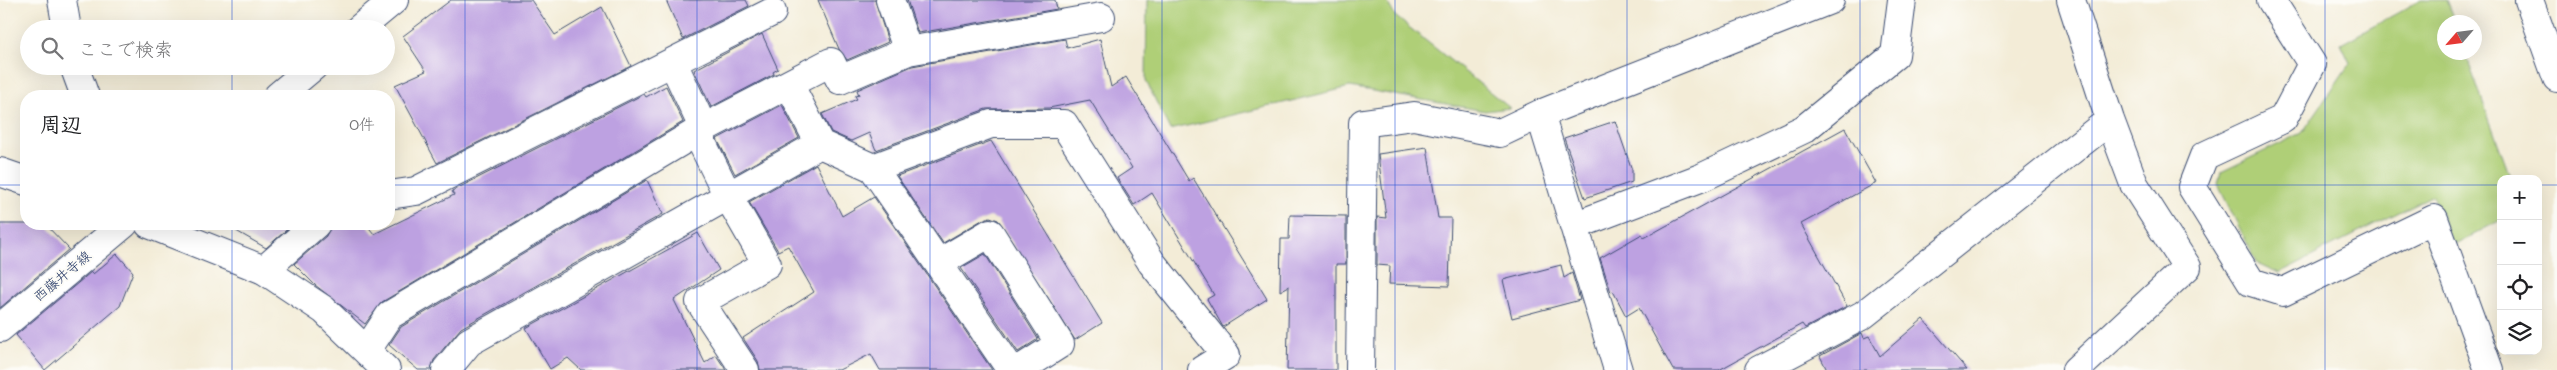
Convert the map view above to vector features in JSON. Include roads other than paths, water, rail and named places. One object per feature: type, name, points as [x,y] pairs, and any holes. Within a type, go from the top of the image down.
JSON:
[{"type":"street","points":[[62,0],[65,20]]},
{"type":"street","points":[[890,0],[908,51]]},
{"type":"street","points":[[1360,370],[1363,123],[1414,116],[1500,133],[1540,114],[1830,0]]},
{"type":"street","points":[[1574,226],[1703,176],[1804,129],[1895,56],[1902,0]]},
{"type":"street","points":[[2071,0],[2110,120],[2134,184],[2188,267],[2076,370]]},
{"type":"street","points":[[2271,0],[2312,64],[2283,119],[2204,156],[2192,187],[2251,282],[2283,292],[2434,219],[2489,370]]},
{"type":"street","points":[[2529,0],[2555,66]]},
{"type":"street","points":[[368,20],[387,2]]},
{"type":"street","points":[[395,194],[416,191],[772,12]]},
{"type":"street","points":[[367,350],[390,315],[702,129],[831,62],[840,80],[908,51],[1101,17]]},
{"type":"street","points":[[673,63],[701,122],[702,143],[728,196],[767,264],[700,302],[745,370]]},
{"type":"street","points":[[78,75],[84,90]]},
{"type":"street","points":[[285,90],[303,75]]},
{"type":"street","points":[[789,84],[820,144],[873,168],[1011,370]]},
{"type":"street","points":[[1540,114],[1618,370]]},
{"type":"street","points":[[1759,370],[1863,315],[2110,120]]},
{"type":"street","points":[[873,168],[992,124],[1064,124],[1152,263],[1226,355],[1202,370]]},
{"type":"street","points":[[446,370],[469,342],[820,144]]},
{"type":"street","points":[[0,172],[20,179]]},
{"type":"street","name":"西藤井寺線","points":[[0,328],[117,230]]},
{"type":"street","points":[[164,230],[264,270],[324,310],[386,370]]},
{"type":"street","points":[[264,270],[309,230]]},
{"type":"street","points":[[939,263],[990,233],[1060,344],[1019,370]]}]
